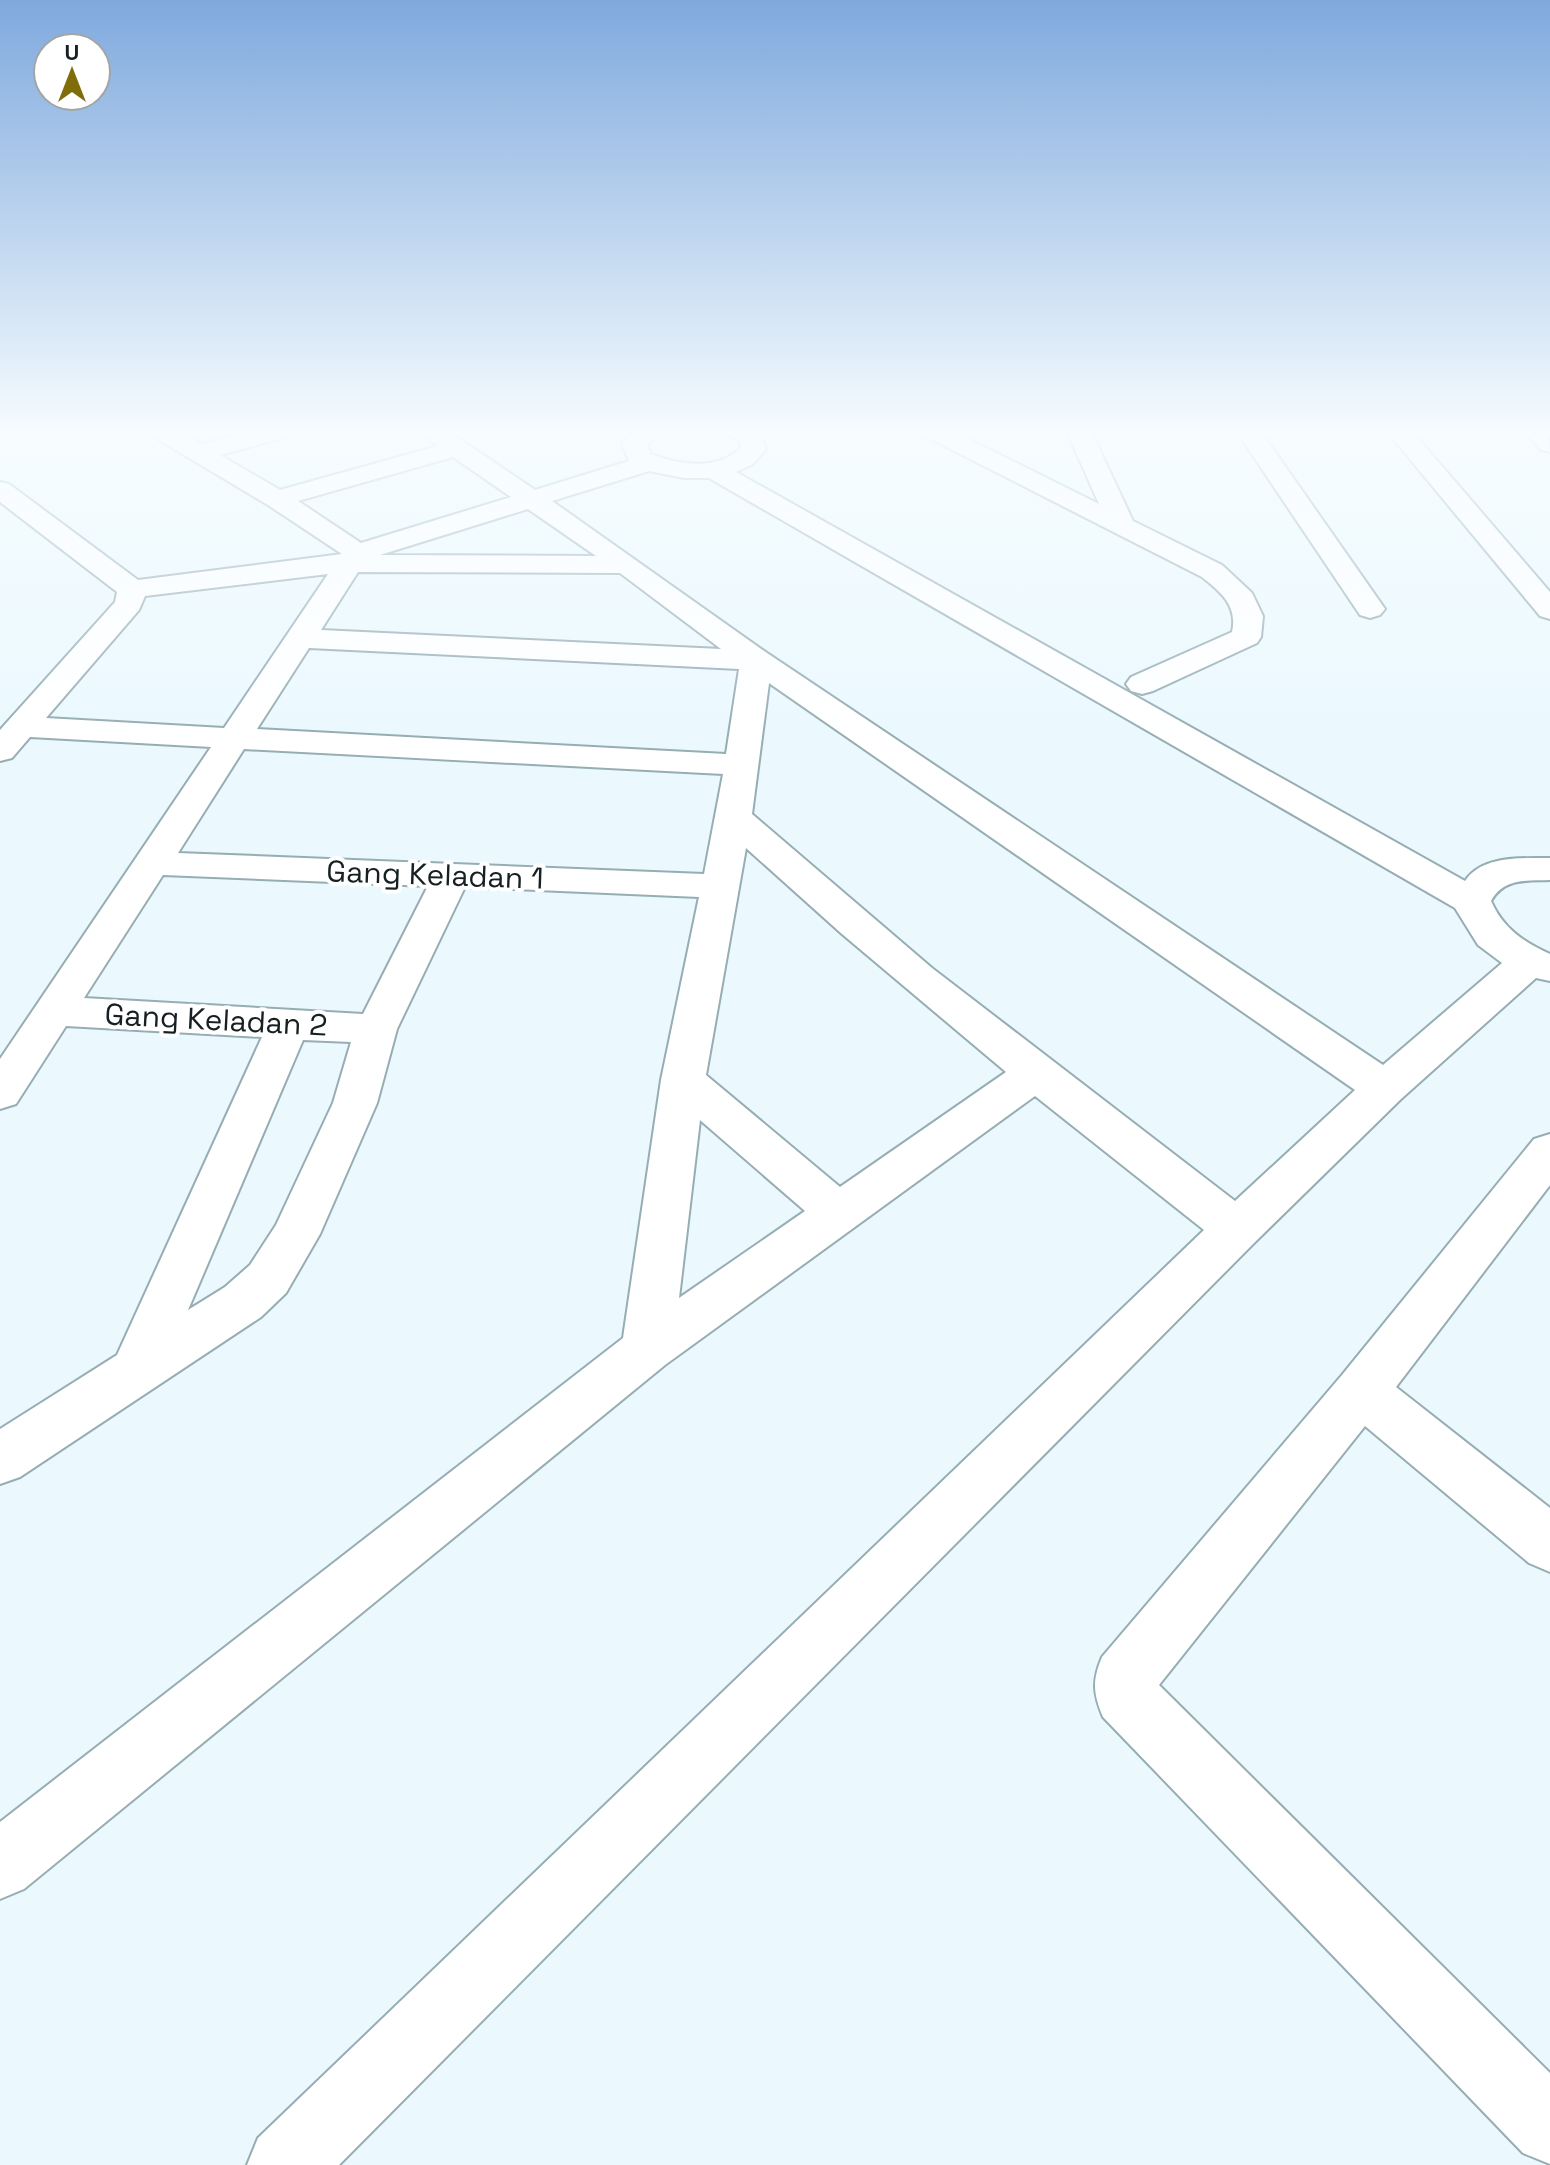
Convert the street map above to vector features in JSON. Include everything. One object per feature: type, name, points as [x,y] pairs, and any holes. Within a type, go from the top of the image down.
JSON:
[{"type":"street","points":[[53,530],[132,589],[354,558],[627,565]]},
{"type":"street","points":[[318,530],[354,558]]},
{"type":"street","points":[[0,1093],[354,558],[438,530]]},
{"type":"street","points":[[577,530],[756,660],[1385,1088]]},
{"type":"street","points":[[840,530],[1478,890]]},
{"type":"street","points":[[849,530],[1142,684],[1478,890]]},
{"type":"street","points":[[1133,530],[1212,571],[1230,584],[1243,600],[1250,620],[1246,637],[1142,684]]},
{"type":"street","points":[[1316,530],[1370,609]]},
{"type":"street","points":[[1482,530],[1550,610]]},
{"type":"street","points":[[10,739],[129,604],[132,589]]},
{"type":"street","points":[[299,638],[756,660]]},
{"type":"street","points":[[647,1349],[683,1080],[738,791],[756,660]]},
{"type":"street","points":[[10,739],[232,740],[738,791],[863,932],[1034,1074],[1237,1229]]},
{"type":"street","name":"Gang Keladan 1","points":[[151,863],[720,886]]},
{"type":"street","points":[[1478,890],[1509,870],[1550,869]]},
{"type":"street","points":[[0,1459],[243,1302],[268,1279],[296,1234],[355,1103],[376,1029],[451,877]]},
{"type":"street","points":[[285,2165],[1237,1229],[1385,1088],[1540,965],[1499,943],[1479,922],[1478,890]]},
{"type":"street","name":"Gang Keladan 2","points":[[55,1011],[376,1029]]},
{"type":"street","points":[[135,1373],[289,1024]]},
{"type":"street","points":[[0,1865],[647,1349],[1034,1074]]},
{"type":"street","points":[[683,1080],[839,1213]]},
{"type":"street","points":[[1550,1151],[1361,1391],[1124,1679],[1125,1695],[1550,2126]]},
{"type":"street","points":[[1361,1391],[1550,1544]]}]
